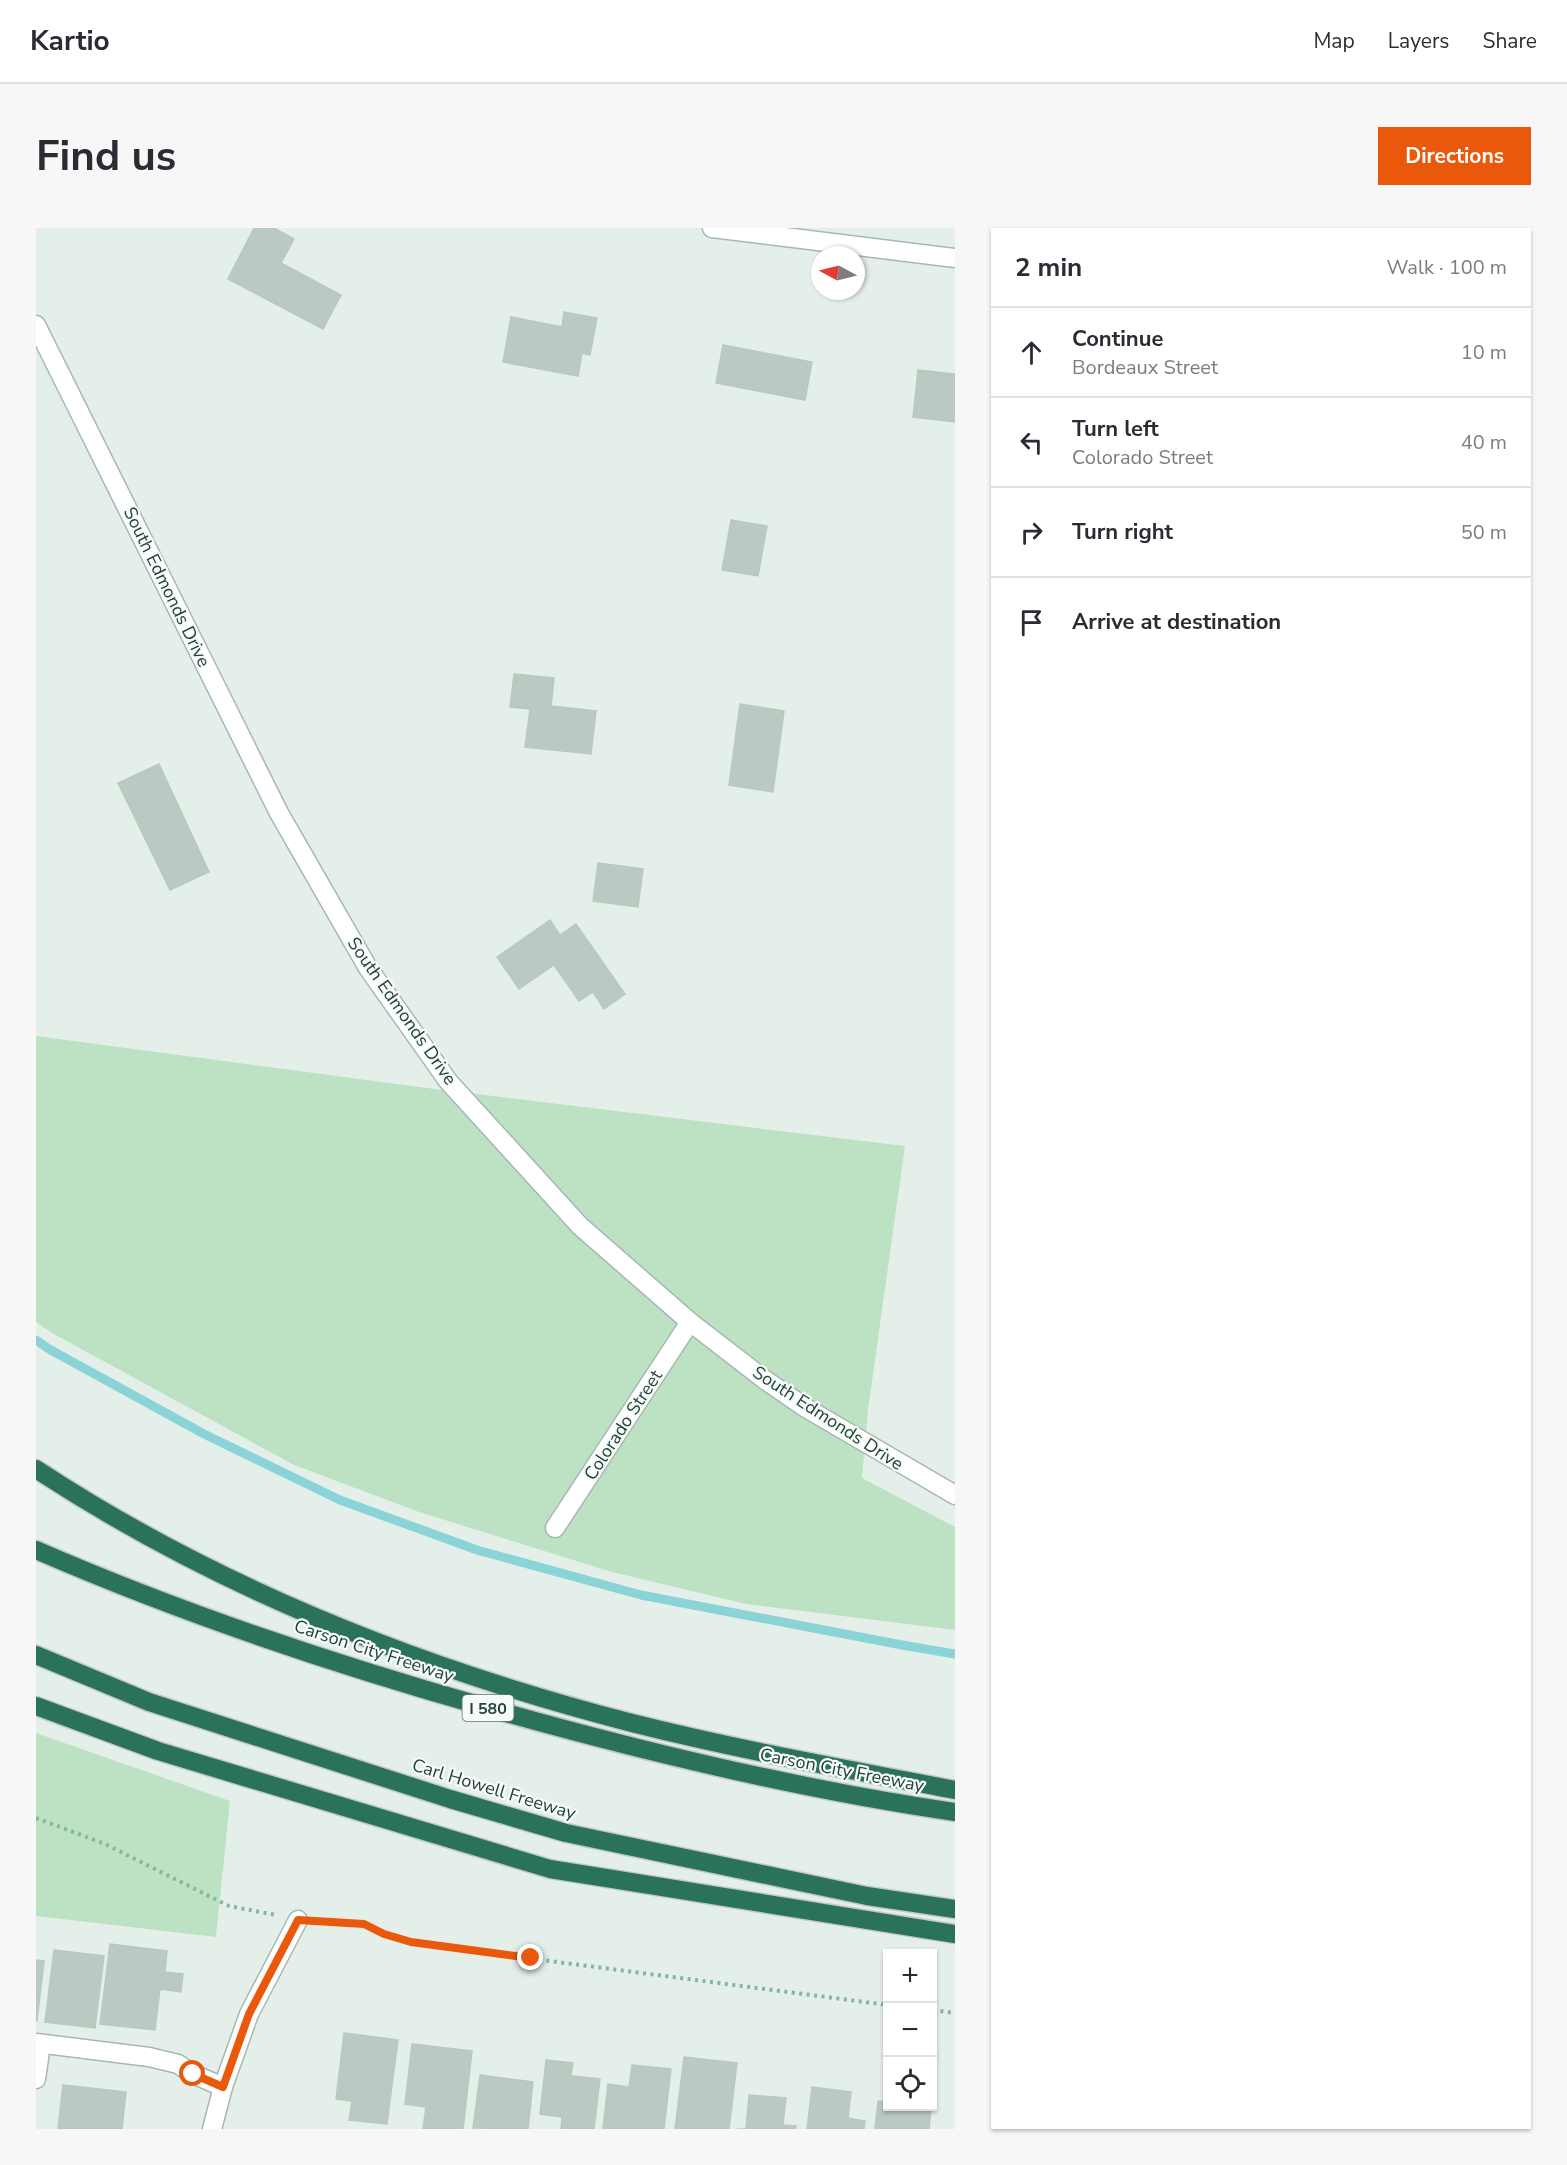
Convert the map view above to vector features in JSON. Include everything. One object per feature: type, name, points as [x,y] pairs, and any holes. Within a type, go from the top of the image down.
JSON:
[{"type":"highway","points":[[36,1469],[147,1534],[219,1572],[326,1621],[433,1662],[570,1705],[663,1730],[847,1770],[955,1790]]},
{"type":"highway","name":"Carson City Freeway","points":[[36,1550],[224,1624],[379,1677],[615,1743],[756,1776],[955,1812]]},
{"type":"highway","name":"Carl Howell Freeway","points":[[36,1655],[149,1702],[450,1799],[566,1833],[867,1896],[955,1910]]},
{"type":"highway","points":[[36,1706],[158,1751],[550,1869],[955,1934]]},
{"type":"street","points":[[712,228],[955,258]]},
{"type":"street","name":"South Edmonds Drive","points":[[36,325],[279,813],[368,968],[448,1081],[580,1226],[690,1322],[765,1380],[806,1408],[955,1495]]},
{"type":"street","name":"Colorado Street","points":[[555,1528],[690,1322]]},
{"type":"street","points":[[212,2129],[223,2087],[249,2014],[298,1920]]},
{"type":"street","points":[[36,2079],[38,2043],[149,2057],[178,2064],[193,2074],[223,2087]]},
{"type":"path","points":[[36,1818],[105,1844],[229,1906],[298,1920],[364,1924],[384,1934],[411,1942],[883,2004]]},
{"type":"path","points":[[937,2011],[955,2013]]},
{"type":"green space","points":[[36,1036],[427,1088],[905,1146],[868,1410],[862,1478],[955,1527],[955,1630],[746,1604],[612,1572],[419,1512],[294,1465],[52,1333],[36,1322]]},
{"type":"green space","points":[[36,1733],[230,1801],[216,1937],[36,1916]]},
{"type":"building","points":[[254,228],[274,228],[294,239],[281,263],[341,295],[323,329],[228,279]]},
{"type":"building","points":[[564,312],[597,318],[590,355],[582,353],[578,376],[503,362],[511,317],[562,327]]},
{"type":"building","points":[[723,345],[812,362],[805,400],[716,383]]},
{"type":"building","points":[[918,370],[955,374],[955,422],[913,417]]},
{"type":"building","points":[[731,520],[767,526],[758,576],[722,570]]},
{"type":"building","points":[[514,674],[554,678],[551,706],[596,711],[591,754],[525,747],[530,709],[510,707]]},
{"type":"building","points":[[740,704],[784,711],[773,792],[729,785]]},
{"type":"building","points":[[159,764],[209,872],[170,890],[118,783]]},
{"type":"building","points":[[598,863],[643,869],[638,907],[593,901]]},
{"type":"building","points":[[550,920],[560,935],[576,924],[625,994],[604,1009],[593,992],[579,1001],[554,965],[519,989],[497,957]]},
{"type":"building","points":[[110,1944],[167,1951],[165,1972],[183,1974],[181,1992],[160,1989],[155,2030],[100,2024]]},
{"type":"building","points":[[54,1950],[104,1956],[95,2028],[45,2022]]},
{"type":"building","points":[[36,1960],[44,1961],[37,2021],[36,2021]]},
{"type":"building","points":[[344,2033],[398,2040],[387,2124],[349,2120],[352,2101],[336,2099]]},
{"type":"building","points":[[412,2044],[472,2051],[463,2129],[423,2129],[426,2107],[405,2104]]},
{"type":"building","points":[[684,2057],[737,2063],[729,2129],[675,2129]]},
{"type":"building","points":[[546,2060],[573,2063],[571,2076],[600,2079],[594,2129],[561,2129],[562,2117],[540,2114]]},
{"type":"building","points":[[632,2065],[671,2069],[664,2129],[603,2129],[608,2084],[629,2087]]},
{"type":"building","points":[[480,2075],[533,2082],[528,2129],[473,2128]]},
{"type":"building","points":[[63,2085],[126,2092],[122,2129],[58,2129]]},
{"type":"building","points":[[812,2087],[851,2092],[848,2118],[865,2121],[864,2129],[807,2129]]},
{"type":"building","points":[[749,2095],[786,2098],[783,2125],[796,2126],[796,2129],[746,2129]]},
{"type":"building","points":[[878,2101],[883,2102],[883,2111],[931,2111],[929,2129],[875,2129]]},
{"type":"waterway","points":[[36,1340],[204,1434],[340,1500],[477,1550],[641,1595],[955,1654]]},
{"type":"route","points":[[193,2074],[223,2087],[249,2014],[298,1920],[364,1924],[384,1934],[411,1942],[531,1958]]}]
